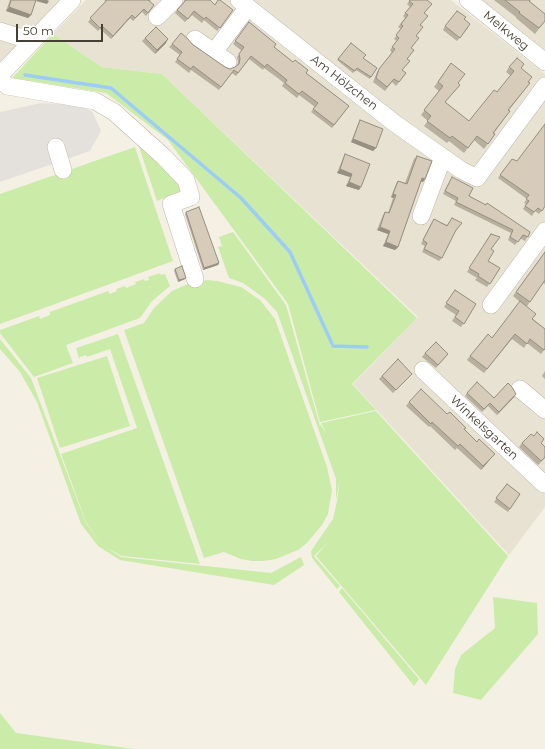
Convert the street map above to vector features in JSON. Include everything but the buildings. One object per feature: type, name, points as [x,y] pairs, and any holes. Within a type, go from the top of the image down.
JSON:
[{"type":"street","points":[[0,75],[72,0]]},
{"type":"street","points":[[157,17],[174,0]]},
{"type":"street","name":"Melkweg","points":[[468,0],[543,56]]},
{"type":"street","name":"Am Hölzchen","points":[[214,52],[243,4],[393,122],[443,158],[461,170],[477,178],[545,86]]},
{"type":"street","points":[[0,31],[22,38],[30,44]]},
{"type":"street","points":[[195,39],[228,62]]},
{"type":"street","points":[[0,79],[7,86],[95,102],[114,112],[164,157],[186,180],[191,197],[171,204],[195,280]]},
{"type":"street","points":[[56,147],[63,170]]},
{"type":"street","points":[[421,216],[443,158]]},
{"type":"street","points":[[492,305],[545,231]]},
{"type":"street","name":"Winkelsgarten","points":[[423,370],[544,484],[545,482]]},
{"type":"street","points":[[520,389],[545,410]]},
{"type":"shaded area","points":[[0,0],[61,0],[0,64]]},
{"type":"shaded area","points":[[86,0],[451,0],[545,74],[545,507],[509,555],[353,384],[418,317],[162,74],[102,67],[53,34]]},
{"type":"shaded area","points":[[479,0],[545,0],[545,53]]},
{"type":"shaded area","points":[[41,103],[77,105],[92,111],[101,131],[90,151],[0,182],[0,112]]},
{"type":"green space","points":[[53,34],[102,67],[162,74],[417,318],[352,384],[376,410],[320,422],[288,304],[168,140],[106,93],[12,78]]},
{"type":"green space","points":[[136,138],[182,183],[181,191],[157,201]]},
{"type":"green space","points":[[135,147],[173,261],[0,324],[0,194]]},
{"type":"green space","points":[[233,232],[286,305],[320,426],[320,424],[327,434],[321,423],[376,411],[508,556],[426,685],[316,556],[328,542],[314,556],[340,586],[337,589],[312,558],[311,551],[333,519],[340,479],[336,500],[336,479],[277,312],[264,298],[243,283],[229,278],[218,247],[222,246],[219,237]]},
{"type":"green space","points":[[160,273],[161,275],[165,274],[170,286],[152,301],[140,318],[66,345],[73,363],[34,377],[0,333],[0,330],[39,316],[40,319],[50,315],[50,312],[108,291],[110,294],[117,291],[116,289],[125,286],[126,288],[136,284],[135,282],[144,279],[145,281],[149,280],[148,277]]},
{"type":"green space","points":[[207,280],[241,287],[260,300],[275,319],[327,467],[332,490],[328,514],[322,525],[307,543],[298,550],[276,559],[252,561],[241,559],[224,552],[204,558],[124,330],[144,323],[154,308],[172,291],[188,284]]},
{"type":"green space","points":[[118,334],[200,564],[122,556],[107,548],[121,557],[271,573],[301,557],[304,565],[274,585],[120,560],[98,546],[81,524],[37,402],[20,372],[0,349],[0,339],[31,378],[86,523],[100,544],[86,522],[61,454],[137,428],[110,349],[87,357],[86,355],[80,357],[79,359],[76,348]]},
{"type":"green space","points":[[107,356],[130,426],[60,448],[37,378]]},
{"type":"green space","points":[[342,588],[419,679],[414,686],[339,592]]},
{"type":"green space","points":[[493,597],[537,603],[538,634],[481,700],[453,693],[455,669],[461,655],[495,628]]},
{"type":"green space","points":[[0,713],[16,733],[134,749],[0,749]]},
{"type":"waterway","points":[[25,75],[111,88],[241,198],[290,252],[333,346],[367,347]]}]
